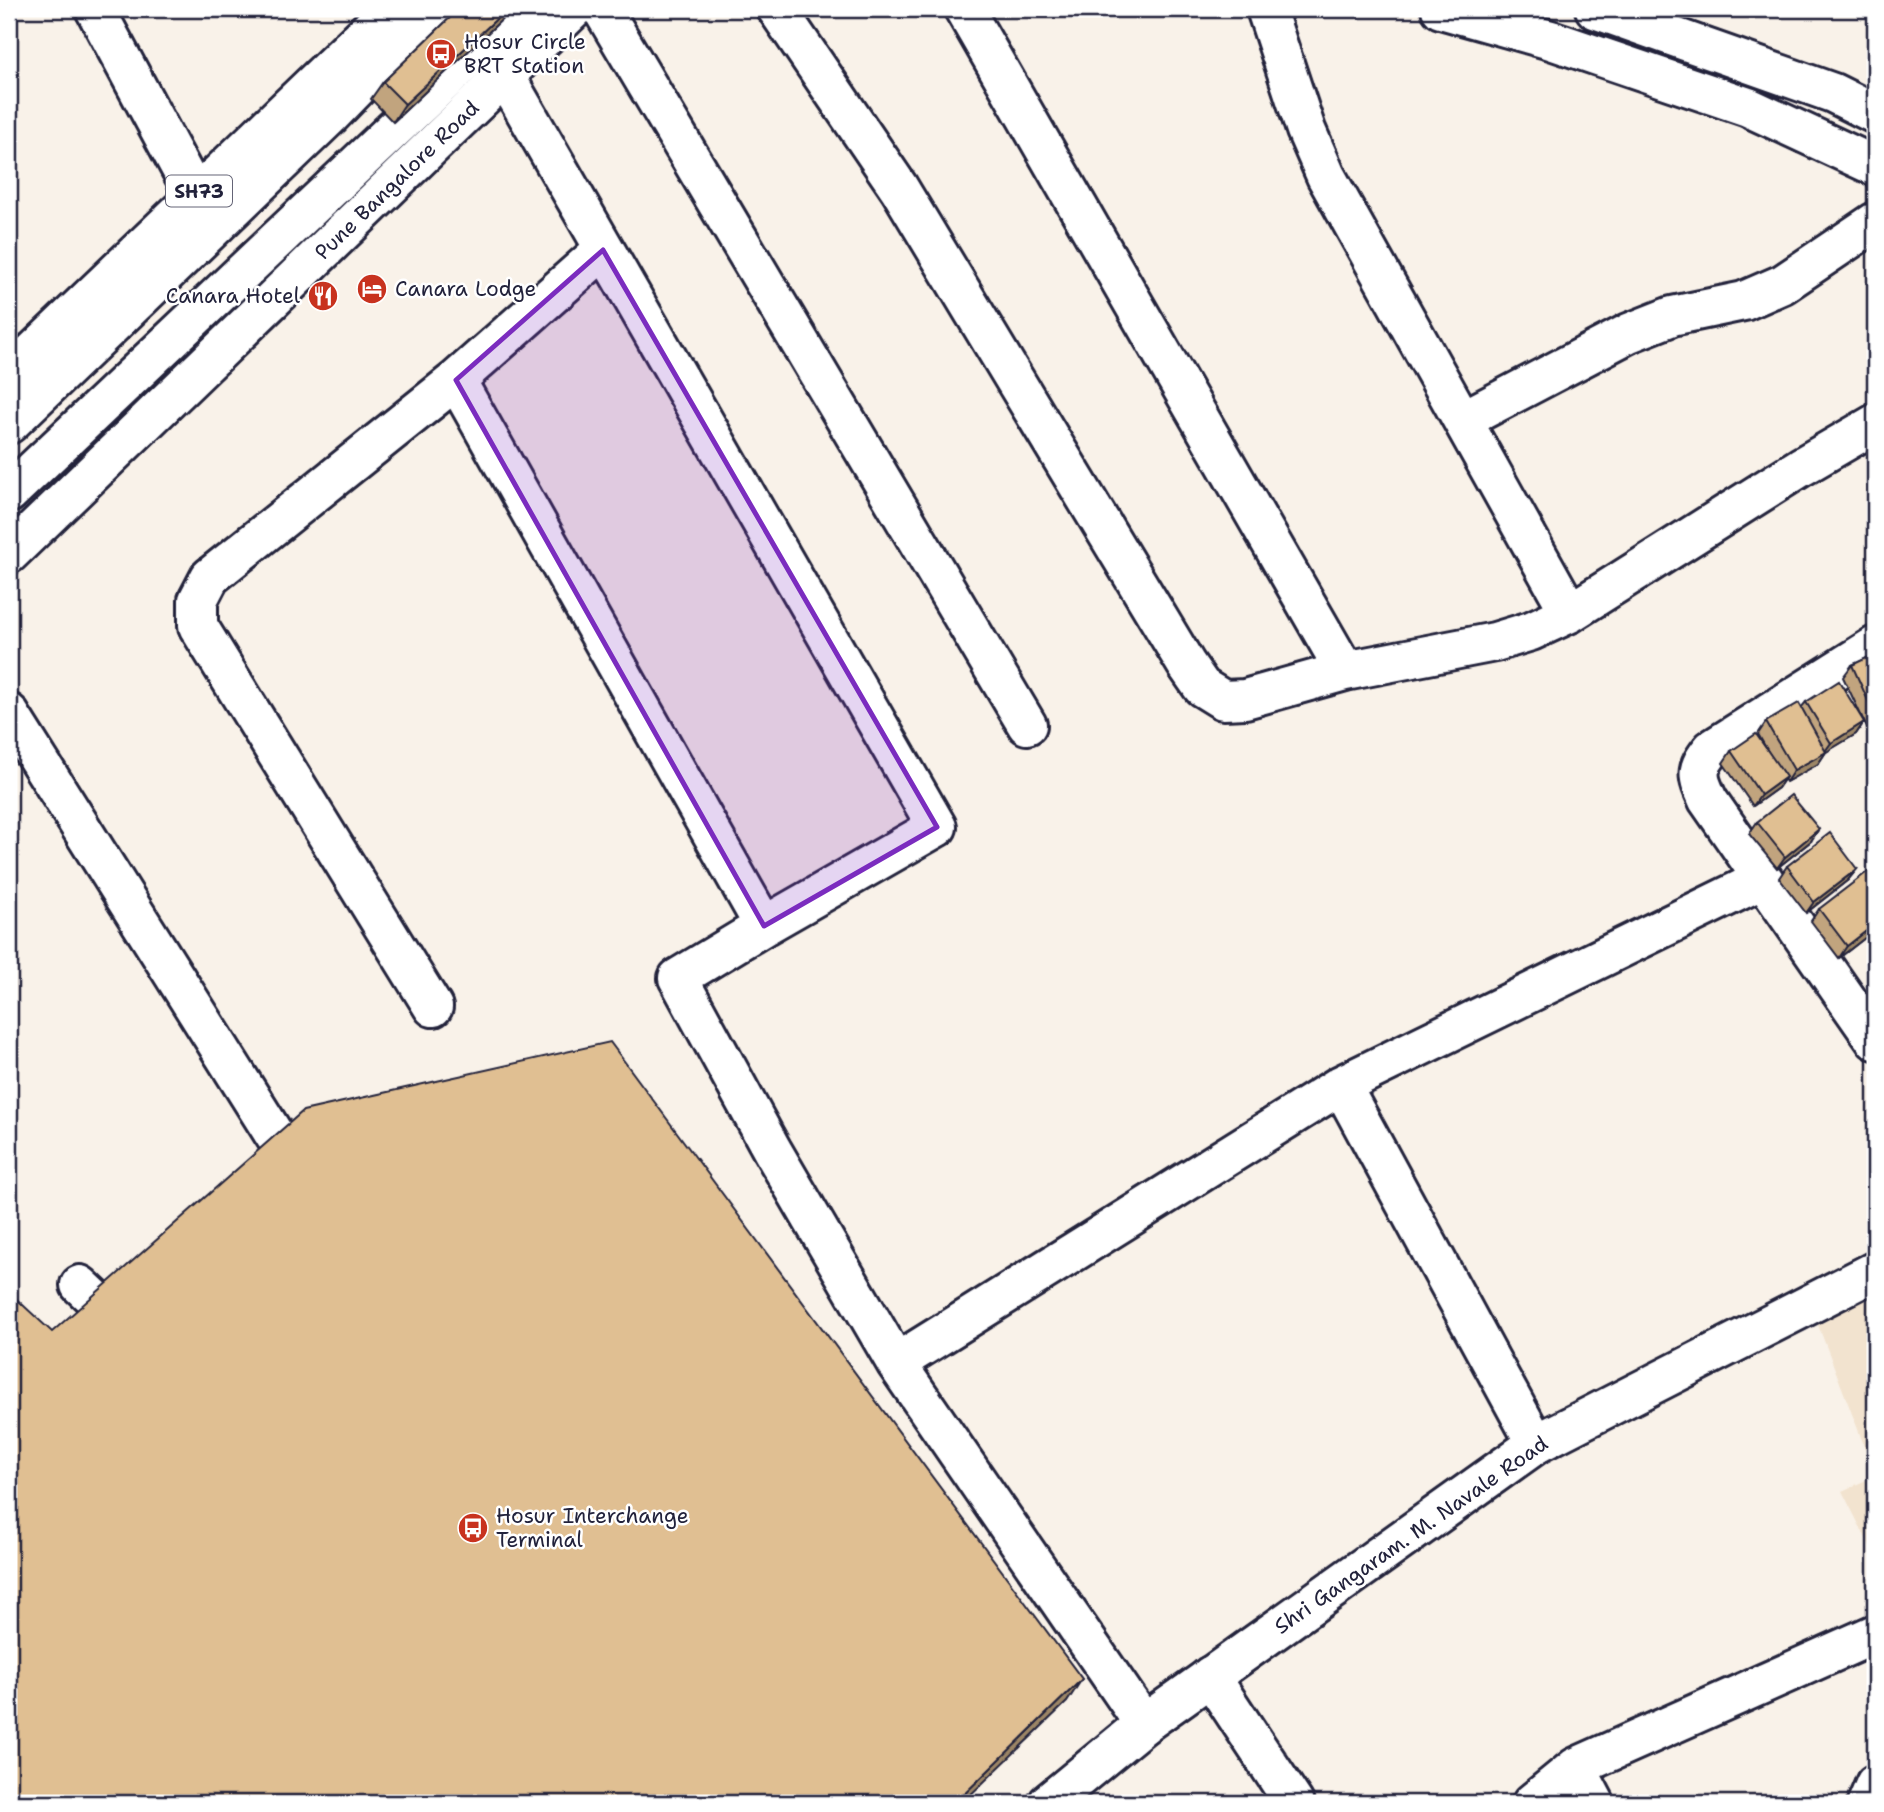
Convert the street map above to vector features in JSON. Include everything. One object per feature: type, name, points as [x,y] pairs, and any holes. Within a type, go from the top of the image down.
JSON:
[{"type":"street","points":[[95,9],[195,195]]},
{"type":"street","name":"SH73","points":[[9,375],[391,9]]},
{"type":"street","points":[[9,424],[330,117],[434,9]]},
{"type":"street","points":[[9,493],[521,9]]},
{"type":"street","name":"Pune Bangalore Road","points":[[9,554],[574,9]]},
{"type":"street","points":[[602,9],[1027,725]]},
{"type":"street","points":[[777,9],[899,188],[1202,687],[1223,700],[1245,699],[1345,671],[1495,642],[1531,631],[1570,613],[1801,467],[1875,424]]},
{"type":"street","points":[[964,9],[1345,671]]},
{"type":"street","points":[[1266,9],[1306,130],[1326,176],[1570,613]]},
{"type":"street","points":[[1441,9],[1551,40],[1748,107],[1875,166]]},
{"type":"street","points":[[1595,9],[1832,93],[1875,114]]},
{"type":"street","points":[[505,76],[937,827],[678,978],[772,1150],[896,1363],[1144,1724]]},
{"type":"street","points":[[1463,420],[1629,333],[1672,316],[1744,301],[1783,284],[1875,222]]},
{"type":"street","points":[[433,1007],[198,626],[198,600],[210,577],[456,380],[603,250]]},
{"type":"street","points":[[456,380],[764,926]]},
{"type":"street","points":[[1875,646],[1712,749],[1700,764],[1699,780],[1708,800],[1875,1040]]},
{"type":"street","points":[[9,713],[317,1203],[306,1212]]},
{"type":"street","points":[[896,1363],[1341,1085],[1763,879]]},
{"type":"street","points":[[1341,1085],[1536,1444]]},
{"type":"street","name":"Shri Gangaram. M. Navale Road","points":[[1048,1803],[1144,1724],[1536,1444],[1875,1271]]},
{"type":"street","points":[[80,1285],[153,1352]]},
{"type":"street","points":[[1532,1803],[1576,1767],[1875,1634]]},
{"type":"street","points":[[1210,1676],[1294,1803]]},
{"type":"street","points":[[1576,1767],[1595,1803]]},
{"type":"street","points":[[1867,1803],[1875,1784]]},
{"type":"highlighted area","points":[[603,250],[937,827],[764,926],[456,380]]},
{"type":"shaded area","points":[[1875,1293],[1875,1474],[1815,1317]]},
{"type":"shaded area","points":[[1875,1476],[1875,1556],[1842,1491]]},
{"type":"building","name":"Hosur Circle BRT Station","points":[[459,9],[507,9],[405,104],[383,82]]},
{"type":"building","points":[[1875,654],[1875,716],[1852,665]]},
{"type":"building","points":[[1839,681],[1864,722],[1831,743],[1806,702]]},
{"type":"building","points":[[1799,703],[1826,752],[1794,770],[1766,722]]},
{"type":"building","points":[[1756,734],[1786,777],[1761,795],[1731,751]]},
{"type":"building","points":[[1791,795],[1819,829],[1785,857],[1757,822]]},
{"type":"building","points":[[1830,833],[1857,869],[1814,902],[1787,866]]},
{"type":"building","points":[[1875,866],[1875,924],[1847,946],[1819,909]]},
{"type":"building","name":"Hosur Interchange Terminal","points":[[610,1042],[1082,1679],[955,1803],[9,1803],[9,1292],[52,1332],[303,1111]]},
{"type":"place","name":"Hosur Circle BRT Station","points":[[441,54]]},
{"type":"place","name":"Canara Lodge","points":[[372,289]]},
{"type":"place","name":"Canara Hotel","points":[[323,296]]},
{"type":"place","name":"Hosur Interchange Terminal","points":[[473,1528]]}]
